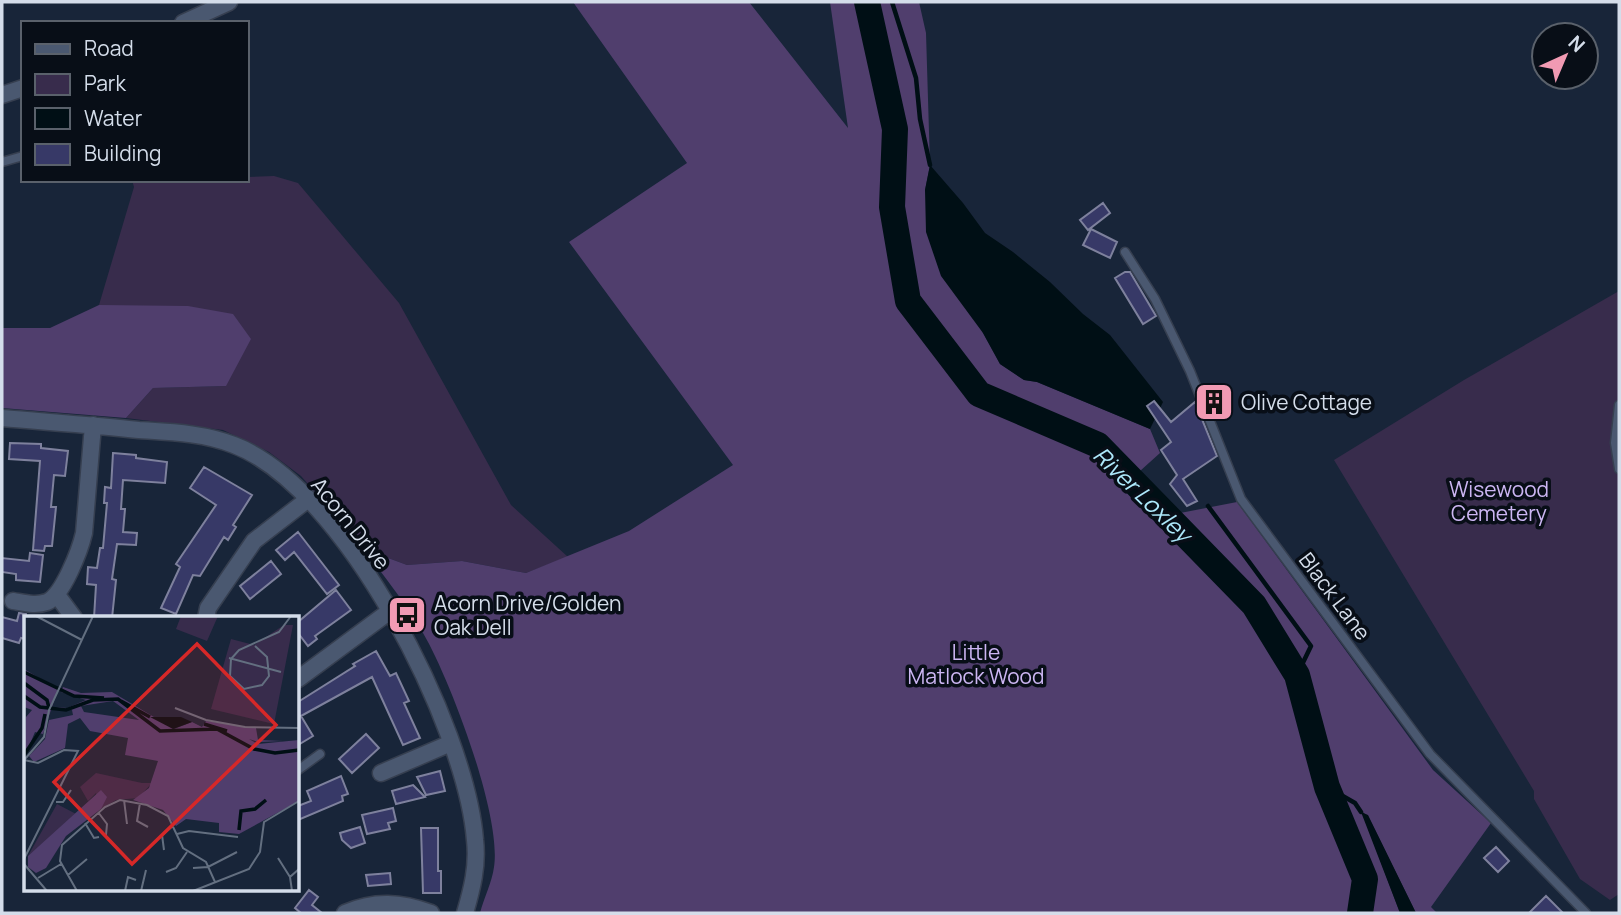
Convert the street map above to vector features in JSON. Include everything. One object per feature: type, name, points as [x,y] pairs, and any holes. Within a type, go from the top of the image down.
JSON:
[{"type":"street","points":[[187,21],[229,2]]},
{"type":"street","points":[[2,96],[21,89]]},
{"type":"street","name":"Acorn Drive","points":[[2,418],[190,435],[235,445],[269,464],[307,500],[358,561],[390,611],[419,662],[451,743],[468,800],[475,841],[476,870],[465,913]]},
{"type":"street","points":[[13,601],[31,605],[46,602],[57,595],[81,546],[93,425]]},
{"type":"street","points":[[206,616],[208,608],[254,541],[307,500]]},
{"type":"street","points":[[57,595],[73,616]]},
{"type":"street","points":[[299,678],[390,611]]},
{"type":"street","points":[[381,773],[451,743]]},
{"type":"street","points":[[345,913],[377,903],[398,903],[431,913]]},
{"type":"lane","points":[[2,162],[21,157]]},
{"type":"lane","name":"Black Lane","points":[[1125,252],[1155,299],[1190,371],[1241,499],[1430,754],[1586,913]]},
{"type":"lane","points":[[1619,405],[1615,443],[1619,469]]},
{"type":"lane","points":[[299,769],[320,754]]},
{"type":"green space","name":"Little Matlock Wood","points":[[573,2],[749,2],[848,128],[830,2],[919,2],[926,33],[930,165],[925,190],[983,333],[1000,364],[1024,380],[1037,382],[1150,429],[1160,453],[1140,471],[1175,514],[1237,502],[1433,770],[1491,823],[1431,907],[1437,913],[1416,913],[1368,816],[1362,812],[1400,913],[480,913],[493,873],[494,844],[490,815],[472,748],[447,682],[423,633],[364,549],[407,565],[462,561],[526,573],[629,531],[733,465],[569,242],[687,163]]},
{"type":"green space","points":[[274,176],[298,183],[399,303],[511,505],[568,557],[526,573],[462,561],[407,565],[364,549],[301,476],[269,452],[223,430],[126,418],[153,388],[226,386],[99,305],[134,187],[133,182],[248,182],[248,177]]},
{"type":"green space","name":"Wisewood Cemetery","points":[[1619,291],[1619,894],[1610,900],[1580,879],[1534,799],[1534,791],[1334,460],[1464,380]]},
{"type":"green space","points":[[99,305],[188,306],[233,314],[251,339],[226,386],[153,388],[126,418],[2,408],[2,328],[50,328]]},
{"type":"water","points":[[930,165],[985,233],[1050,282],[1083,314],[1110,335],[1163,402],[1150,429],[1037,382],[1024,380],[1000,364],[983,333],[941,276],[926,232],[925,190]]},
{"type":"water","points":[[1361,812],[1368,815],[1416,913],[1400,913]]},
{"type":"building","points":[[1103,203],[1110,213],[1088,230],[1080,220]]},
{"type":"building","points":[[1091,229],[1117,242],[1110,258],[1083,245]]},
{"type":"building","points":[[1130,272],[1156,316],[1143,324],[1115,278]]},
{"type":"building","points":[[1154,401],[1171,422],[1195,402],[1217,456],[1183,479],[1197,501],[1187,506],[1170,484],[1177,475],[1161,450],[1171,442],[1147,406]]},
{"type":"building","points":[[10,443],[41,444],[41,448],[68,451],[65,476],[54,475],[51,507],[56,507],[52,546],[45,546],[44,551],[33,550],[40,461],[9,459]]},
{"type":"building","points":[[113,453],[167,462],[165,483],[123,480],[123,532],[137,533],[136,545],[117,544],[112,579],[116,580],[112,616],[94,616],[96,585],[87,584],[88,567],[97,568],[100,548],[103,548],[107,503],[104,503],[105,487],[111,488]]},
{"type":"building","points":[[204,467],[252,495],[233,525],[236,527],[228,540],[224,537],[200,576],[193,575],[176,614],[161,608],[180,567],[176,564],[216,505],[190,488]]},
{"type":"building","points":[[298,532],[339,585],[327,594],[294,552],[285,560],[276,550]]},
{"type":"building","points":[[30,553],[43,555],[40,582],[16,580],[16,574],[2,572],[2,558],[29,561]]},
{"type":"building","points":[[271,561],[281,574],[250,599],[240,586]]},
{"type":"building","points":[[336,590],[351,610],[315,636],[317,639],[308,646],[299,634],[299,621]]},
{"type":"building","points":[[19,613],[26,614],[24,639],[21,638],[19,643],[2,638],[2,617],[17,621]]},
{"type":"building","points":[[376,651],[390,676],[396,673],[409,701],[404,703],[420,738],[403,745],[372,677],[301,716],[313,736],[299,744],[299,701],[355,666],[353,664]]},
{"type":"building","points":[[366,734],[379,748],[352,773],[339,759]]},
{"type":"building","points":[[440,771],[445,791],[426,795],[417,777]]},
{"type":"building","points":[[341,776],[348,794],[342,796],[343,801],[299,820],[299,806],[311,801],[307,791]]},
{"type":"building","points":[[413,785],[425,797],[396,804],[392,791]]},
{"type":"building","points":[[393,808],[396,821],[388,823],[390,829],[367,834],[362,815]]},
{"type":"building","points":[[360,827],[365,843],[351,848],[342,840],[340,833]]},
{"type":"building","points":[[421,828],[438,828],[441,893],[423,893]]},
{"type":"building","points":[[1496,847],[1509,861],[1498,872],[1484,858]]},
{"type":"building","points":[[390,873],[391,884],[368,886],[366,875]]},
{"type":"building","points":[[309,890],[318,897],[312,905],[322,913],[301,913],[295,908]]},
{"type":"building","points":[[1546,896],[1563,913],[1529,913]]},
{"type":"waterway","name":"River Loxley","points":[[867,2],[895,129],[892,207],[908,301],[979,394],[1098,445],[1254,605],[1297,675],[1327,787],[1365,879],[1360,913]]},
{"type":"waterway","points":[[892,2],[916,78],[920,119],[930,165]]},
{"type":"waterway","points":[[1208,506],[1311,646],[1297,675]]},
{"type":"waterway","points":[[1327,787],[1355,803],[1361,812]]},
{"type":"place","name":"Olive Cottage","points":[[1214,402]]},
{"type":"place","name":"Acorn Drive/Golden Oak Dell","points":[[407,615]]}]
